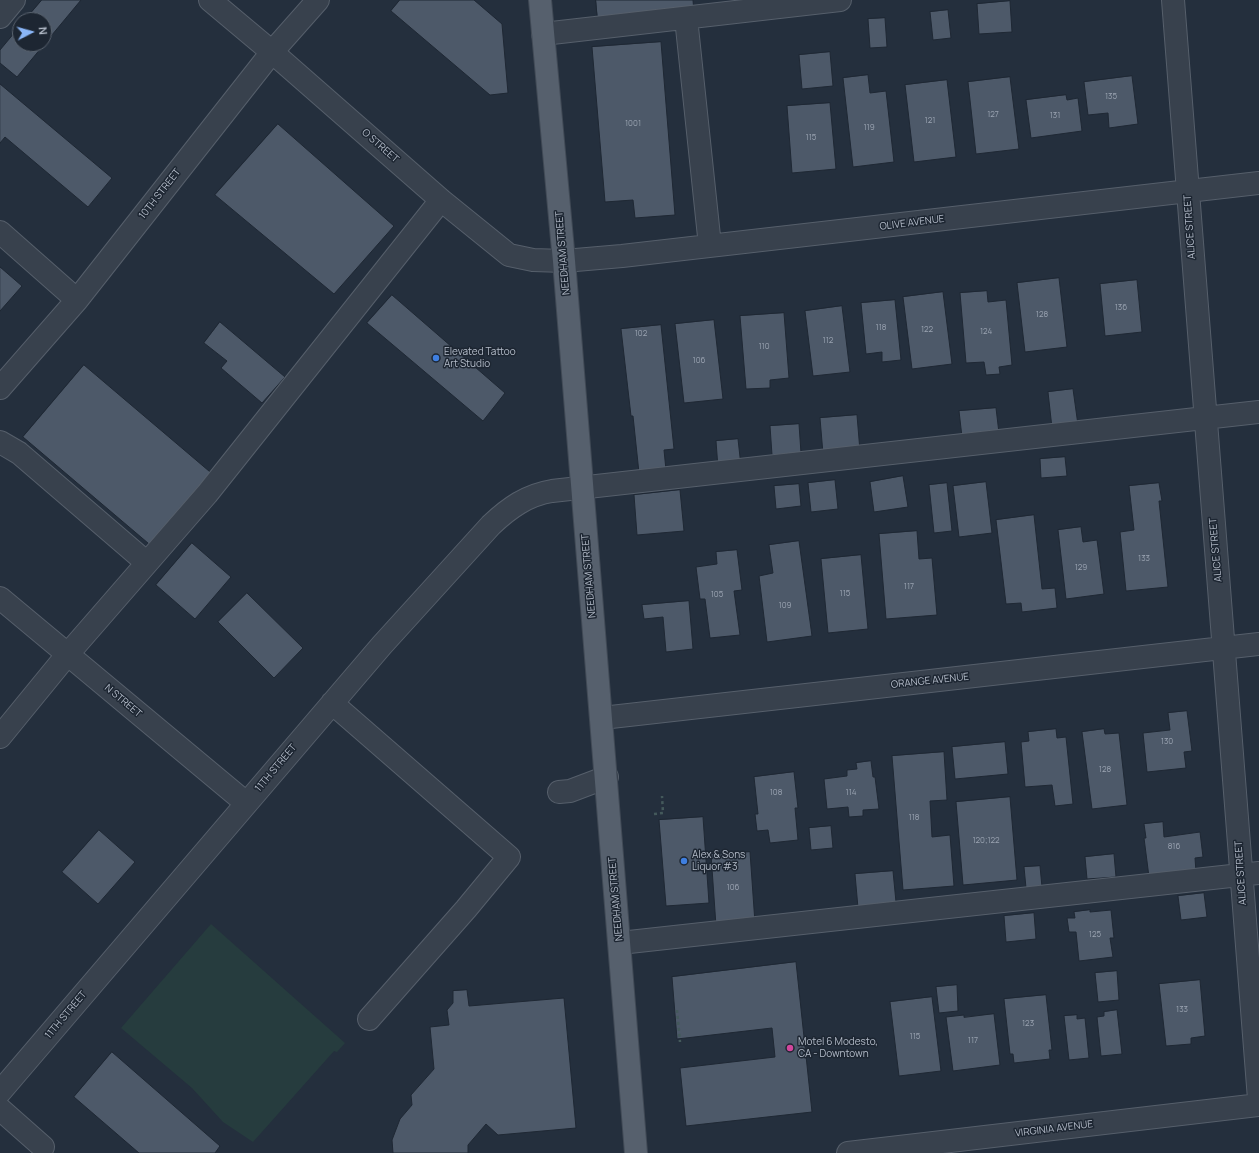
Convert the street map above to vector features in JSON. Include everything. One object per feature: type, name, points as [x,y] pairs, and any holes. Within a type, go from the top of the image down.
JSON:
[{"type":"main road","name":"NEEDHAM STREET","points":[[540,0],[564,261],[636,1153]]},
{"type":"street","points":[[0,17],[14,0]]},
{"type":"street","name":"O STREET","points":[[210,0],[272,52],[441,200],[509,255],[533,260],[564,261]]},
{"type":"street","name":"10TH STREET","points":[[0,388],[76,300],[272,52],[318,0]]},
{"type":"street","points":[[543,34],[840,0]]},
{"type":"street","name":"ALICE STREET","points":[[1172,0],[1224,648],[1250,874],[1259,1099]]},
{"type":"street","points":[[686,18],[710,246]]},
{"type":"street","name":"OLIVE AVENUE","points":[[564,261],[710,246],[1259,183]]},
{"type":"street","points":[[0,737],[68,655],[207,494],[441,200]]},
{"type":"street","points":[[0,232],[76,300]]},
{"type":"street","name":"11TH STREET","points":[[0,1092],[332,703],[491,525],[507,510],[537,494],[1259,412]]},
{"type":"street","points":[[0,442],[19,453],[147,563]]},
{"type":"street","name":"N STREET","points":[[0,598],[246,804]]},
{"type":"street","name":"ORANGE AVENUE","points":[[602,718],[1259,644]]},
{"type":"street","points":[[332,703],[509,857],[466,909],[369,1019]]},
{"type":"street","points":[[559,792],[570,791],[606,777]]},
{"type":"street","points":[[620,943],[1250,874]]},
{"type":"street","name":"VIRGINIA AVENUE","points":[[848,1153],[1259,1105]]},
{"type":"street","points":[[0,1109],[43,1147]]},
{"type":"path","points":[[654,814],[663,813],[662,796]]},
{"type":"path","points":[[677,1010],[680,1042]]},
{"type":"green space","points":[[211,924],[345,1043],[337,1052],[334,1051],[253,1142],[223,1122],[192,1088],[121,1028]]},
{"type":"building","points":[[42,0],[81,0],[52,35],[52,12],[32,12]]},
{"type":"building","points":[[400,0],[474,0],[502,24],[508,93],[490,95],[391,11]]},
{"type":"building","points":[[596,0],[693,0],[694,13],[598,22]]},
{"type":"building","points":[[1010,1],[1012,32],[979,34],[977,4]]},
{"type":"building","points":[[948,10],[951,38],[933,40],[930,12]]},
{"type":"building","points":[[885,18],[887,47],[870,48],[868,19]]},
{"type":"building","points":[[12,36],[12,52],[38,52],[17,77],[0,63],[0,50]]},
{"type":"building","points":[[661,42],[675,215],[635,218],[633,200],[605,202],[592,47]]},
{"type":"building","points":[[830,52],[833,86],[802,89],[799,55]]},
{"type":"building","points":[[868,75],[870,93],[886,91],[894,162],[853,167],[843,78]]},
{"type":"building","points":[[1132,76],[1138,124],[1109,128],[1108,113],[1088,115],[1084,82]]},
{"type":"building","points":[[1010,77],[1019,149],[976,154],[968,82]]},
{"type":"building","points":[[947,80],[956,157],[914,162],[905,85]]},
{"type":"building","points":[[0,84],[112,178],[88,207],[5,137],[0,143]]},
{"type":"building","points":[[1066,95],[1067,100],[1078,98],[1082,131],[1031,138],[1026,100]]},
{"type":"building","points":[[830,103],[836,169],[792,173],[787,106]]},
{"type":"building","points":[[278,124],[394,226],[334,294],[215,195]]},
{"type":"building","points":[[0,267],[22,286],[0,311]]},
{"type":"building","points":[[1059,278],[1067,347],[1025,352],[1017,283]]},
{"type":"building","points":[[1137,280],[1142,332],[1105,336],[1100,284]]},
{"type":"building","points":[[987,291],[988,302],[1006,300],[1012,365],[999,367],[1000,374],[986,375],[984,362],[966,363],[960,293]]},
{"type":"building","points":[[943,292],[952,364],[912,369],[903,297]]},
{"type":"building","name":"Elevated Tattoo Art Studio","points":[[392,295],[505,393],[483,421],[367,323]]},
{"type":"building","points":[[895,300],[901,360],[882,362],[882,352],[866,354],[861,303]]},
{"type":"building","points":[[842,306],[850,372],[813,376],[805,311]]},
{"type":"building","points":[[784,313],[789,378],[770,380],[770,388],[746,389],[740,316]]},
{"type":"building","points":[[714,320],[723,399],[684,403],[675,324]]},
{"type":"building","points":[[220,322],[285,377],[262,403],[221,368],[227,361],[204,343]]},
{"type":"building","points":[[661,325],[674,449],[664,450],[666,470],[639,473],[621,329]]},
{"type":"building","points":[[84,365],[216,477],[155,549],[23,437]]},
{"type":"building","points":[[1073,389],[1078,425],[1052,428],[1048,392]]},
{"type":"building","points":[[996,408],[999,433],[962,437],[959,411]]},
{"type":"building","points":[[857,415],[860,451],[823,454],[820,418]]},
{"type":"building","points":[[799,424],[801,453],[772,455],[770,426]]},
{"type":"building","points":[[738,439],[741,466],[718,468],[716,441]]},
{"type":"building","points":[[1065,457],[1067,476],[1041,478],[1040,459]]},
{"type":"building","points":[[903,476],[908,507],[874,512],[870,482]]},
{"type":"building","points":[[835,480],[838,509],[811,512],[808,483]]},
{"type":"building","points":[[986,482],[992,533],[959,537],[953,486]]},
{"type":"building","points":[[947,483],[952,531],[934,533],[929,485]]},
{"type":"building","points":[[1159,483],[1162,501],[1159,501],[1168,587],[1126,591],[1120,532],[1134,530],[1129,486]]},
{"type":"building","points":[[799,484],[801,506],[776,509],[774,486]]},
{"type":"building","points":[[680,490],[684,531],[637,535],[634,495]]},
{"type":"building","points":[[1034,515],[1042,589],[1055,588],[1057,608],[1022,612],[1021,603],[1006,604],[996,520]]},
{"type":"building","points":[[1081,527],[1083,542],[1097,540],[1104,594],[1066,599],[1058,530]]},
{"type":"building","points":[[917,531],[919,559],[932,558],[937,615],[886,619],[879,534]]},
{"type":"building","points":[[799,541],[812,636],[767,642],[759,576],[773,573],[769,545]]},
{"type":"building","points":[[192,543],[231,577],[195,619],[156,585]]},
{"type":"building","points":[[737,550],[742,590],[734,591],[740,635],[710,638],[705,599],[700,599],[696,567],[717,564],[716,552]]},
{"type":"building","points":[[861,555],[868,629],[828,633],[821,559]]},
{"type":"building","points":[[247,593],[303,648],[274,678],[218,622]]},
{"type":"building","points":[[689,601],[693,649],[666,652],[663,617],[644,619],[642,605]]},
{"type":"building","points":[[1187,711],[1192,751],[1184,752],[1186,768],[1147,772],[1143,733],[1170,730],[1168,713]]},
{"type":"building","points":[[1056,729],[1057,738],[1066,737],[1073,804],[1055,806],[1052,785],[1025,787],[1021,742],[1029,741],[1028,732]]},
{"type":"building","points":[[1104,729],[1105,734],[1119,733],[1127,805],[1092,809],[1082,732]]},
{"type":"building","points":[[1005,742],[1008,774],[955,779],[952,747]]},
{"type":"building","points":[[944,752],[947,800],[930,801],[932,837],[950,835],[954,886],[903,890],[892,756]]},
{"type":"building","points":[[871,761],[873,777],[875,777],[879,809],[863,810],[863,816],[849,817],[848,807],[827,809],[824,779],[847,776],[847,770],[857,769],[856,763]]},
{"type":"building","points":[[794,772],[798,808],[795,808],[798,840],[770,843],[768,830],[757,831],[755,814],[758,814],[754,777]]},
{"type":"building","points":[[1010,797],[1017,880],[963,885],[956,802]]},
{"type":"building","name":"Alex & Sons Liquor #3","points":[[703,817],[709,903],[666,906],[659,820]]},
{"type":"building","points":[[1163,822],[1164,837],[1200,832],[1203,857],[1195,858],[1196,872],[1149,877],[1144,838],[1146,838],[1144,824]]},
{"type":"building","points":[[831,826],[833,848],[811,850],[809,828]]},
{"type":"building","points":[[99,830],[135,862],[98,904],[62,872]]},
{"type":"building","points":[[750,852],[755,923],[716,926],[711,854]]},
{"type":"building","points":[[1114,854],[1116,877],[1087,879],[1085,857]]},
{"type":"building","points":[[1040,866],[1042,887],[1026,888],[1024,867]]},
{"type":"building","points":[[893,871],[896,902],[858,908],[855,874]]},
{"type":"building","points":[[1204,893],[1207,917],[1181,920],[1178,896]]},
{"type":"building","points":[[1090,910],[1090,912],[1111,910],[1114,938],[1110,938],[1113,957],[1079,961],[1076,932],[1069,932],[1067,918],[1075,918],[1074,912]]},
{"type":"building","points":[[1034,913],[1036,939],[1006,942],[1004,916]]},
{"type":"building","name":"Motel 6 Modesto, CA - Downtown","points":[[796,962],[812,1112],[686,1126],[680,1068],[775,1057],[772,1028],[677,1039],[672,977]]},
{"type":"building","points":[[1117,971],[1119,1000],[1098,1002],[1095,973]]},
{"type":"building","points":[[1200,980],[1205,1036],[1191,1038],[1191,1044],[1166,1046],[1159,984]]},
{"type":"building","points":[[957,985],[958,1011],[939,1013],[936,987]]},
{"type":"building","points":[[467,990],[469,1006],[564,998],[576,1128],[498,1135],[486,1124],[468,1145],[468,1153],[393,1153],[392,1140],[400,1119],[412,1105],[411,1095],[434,1069],[430,1027],[449,1025],[447,1010],[453,1003],[453,991]]},
{"type":"building","points":[[1046,995],[1052,1050],[1049,1050],[1050,1059],[1014,1063],[1013,1054],[1010,1054],[1004,999]]},
{"type":"building","points":[[932,997],[941,1071],[899,1076],[890,1002]]},
{"type":"building","points":[[1117,1010],[1122,1054],[1101,1056],[1097,1017],[1104,1016],[1104,1012]]},
{"type":"building","points":[[994,1014],[1000,1065],[953,1071],[946,1017]]},
{"type":"building","points":[[1077,1015],[1077,1019],[1085,1018],[1089,1058],[1069,1060],[1064,1016]]},
{"type":"building","points":[[112,1052],[220,1146],[215,1153],[139,1153],[74,1097]]},
{"type":"place","name":"Elevated Tattoo Art Studio","points":[[436,358]]},
{"type":"place","name":"Alex & Sons Liquor #3","points":[[684,861]]},
{"type":"place","name":"Motel 6 Modesto, CA - Downtown","points":[[790,1048]]}]
